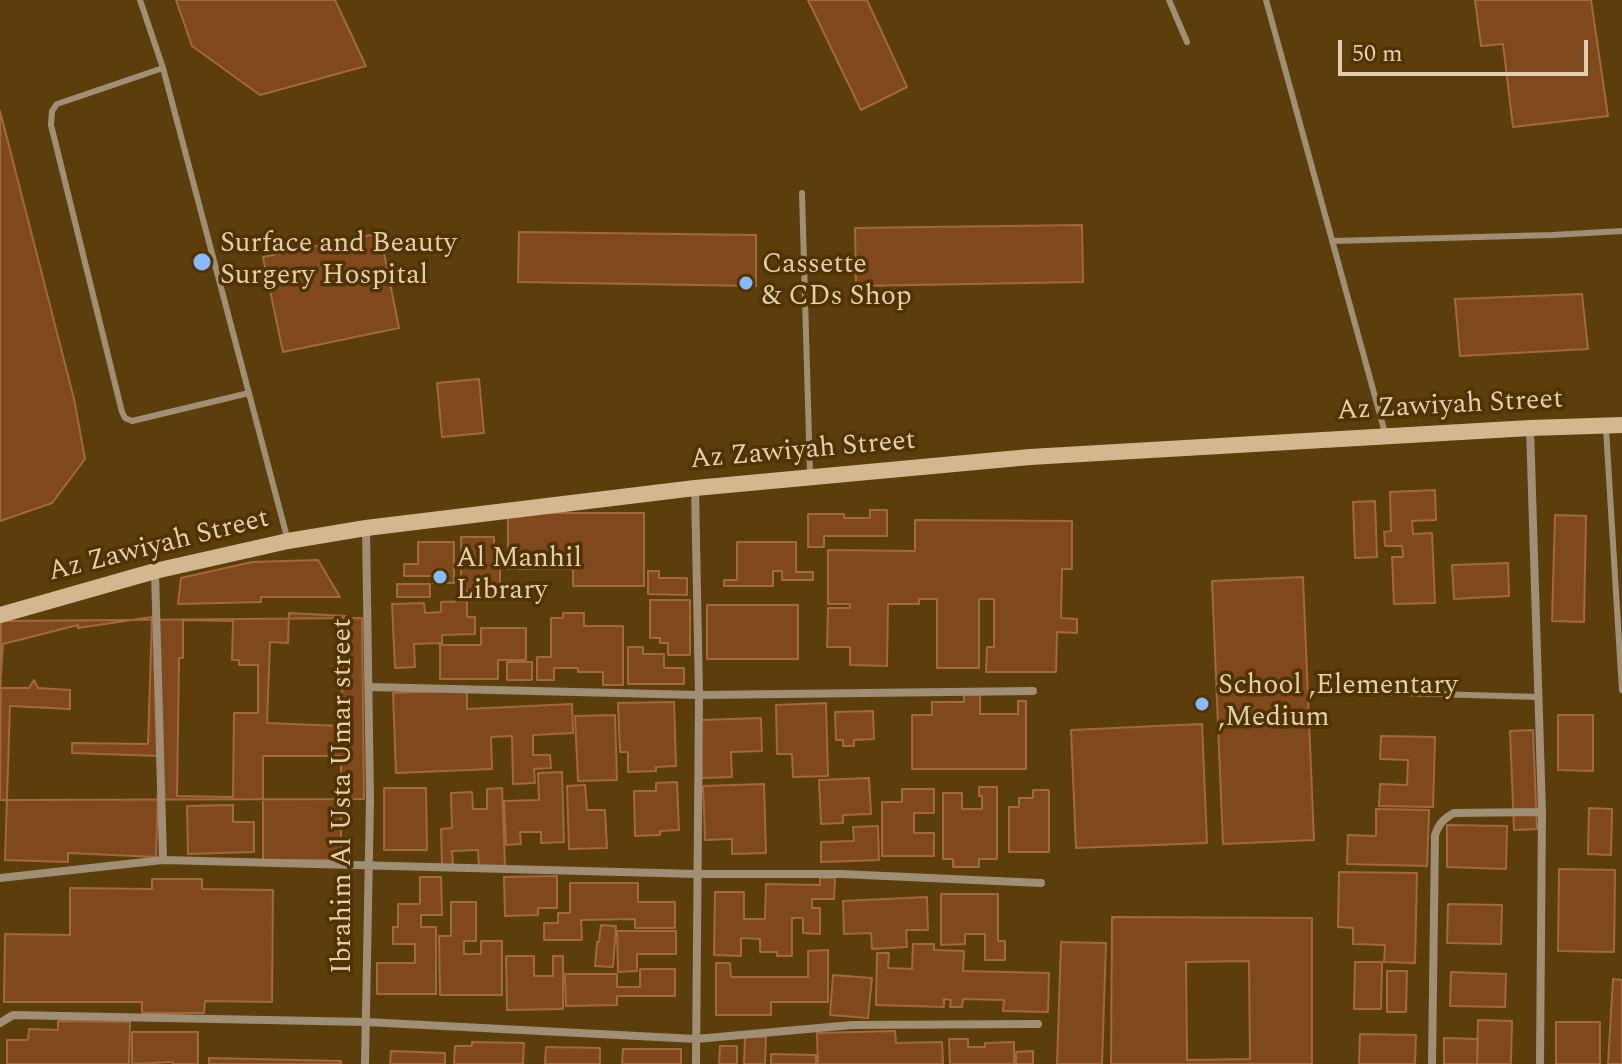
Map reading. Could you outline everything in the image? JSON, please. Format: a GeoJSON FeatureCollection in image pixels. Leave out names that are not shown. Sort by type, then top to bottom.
{"type":"FeatureCollection","features":[{"type":"Feature","properties":{"kind":"main road","name":"Az Zawiyah Street"},"geometry":{"type":"LineString","coordinates":[[0,615],[155,571],[288,541],[366,528],[695,488],[1030,457],[1614,425]]}},
{"type":"Feature","properties":{"kind":"street"},"geometry":{"type":"LineString","coordinates":[[1530,428],[1542,812],[1540,1064]]}},
{"type":"Feature","properties":{"kind":"street"},"geometry":{"type":"LineString","coordinates":[[695,488],[699,695],[696,1064]]}},
{"type":"Feature","properties":{"kind":"street","name":"Ibrahim Al Usta Umar street"},"geometry":{"type":"LineString","coordinates":[[365,1064],[369,866],[366,528]]}},
{"type":"Feature","properties":{"kind":"street"},"geometry":{"type":"LineString","coordinates":[[155,571],[163,860]]}},
{"type":"Feature","properties":{"kind":"street"},"geometry":{"type":"LineString","coordinates":[[369,687],[699,695],[1033,691]]}},
{"type":"Feature","properties":{"kind":"street"},"geometry":{"type":"LineString","coordinates":[[1432,1064],[1435,835],[1439,825],[1454,813],[1542,812]]}},
{"type":"Feature","properties":{"kind":"street"},"geometry":{"type":"LineString","coordinates":[[0,878],[163,860],[697,874],[841,874],[1041,883]]}},
{"type":"Feature","properties":{"kind":"street"},"geometry":{"type":"LineString","coordinates":[[0,1023],[13,1015],[366,1022],[696,1039],[852,1025],[1038,1024]]}},
{"type":"Feature","properties":{"kind":"lane"},"geometry":{"type":"LineString","coordinates":[[140,0],[163,68],[288,541]]}},
{"type":"Feature","properties":{"kind":"lane"},"geometry":{"type":"LineString","coordinates":[[1169,0],[1187,42]]}},
{"type":"Feature","properties":{"kind":"lane"},"geometry":{"type":"LineString","coordinates":[[1266,0],[1386,437]]}},
{"type":"Feature","properties":{"kind":"lane"},"geometry":{"type":"LineString","coordinates":[[163,68],[57,104],[52,111],[51,125],[122,412],[125,418],[132,421],[249,393]]}},
{"type":"Feature","properties":{"kind":"lane"},"geometry":{"type":"LineString","coordinates":[[802,193],[810,477]]}},
{"type":"Feature","properties":{"kind":"lane"},"geometry":{"type":"LineString","coordinates":[[1333,241],[1622,231]]}},
{"type":"Feature","properties":{"kind":"lane"},"geometry":{"type":"LineString","coordinates":[[1614,425],[1622,690]]}},
{"type":"Feature","properties":{"kind":"lane"},"geometry":{"type":"LineString","coordinates":[[1364,692],[1539,697]]}},
{"type":"Feature","properties":{"kind":"building"},"geometry":{"type":"Polygon","coordinates":[[[176,0],[335,0],[366,66],[260,95],[192,46],[176,0]]]}},
{"type":"Feature","properties":{"kind":"building"},"geometry":{"type":"Polygon","coordinates":[[[808,0],[867,0],[907,87],[861,110],[808,0]]]}},
{"type":"Feature","properties":{"kind":"building"},"geometry":{"type":"Polygon","coordinates":[[[1475,0],[1591,0],[1608,116],[1513,127],[1503,44],[1481,46],[1475,0]]]}},
{"type":"Feature","properties":{"kind":"building"},"geometry":{"type":"Polygon","coordinates":[[[0,111],[74,399],[85,459],[52,503],[0,521],[0,111]]]}},
{"type":"Feature","properties":{"kind":"building"},"geometry":{"type":"Polygon","coordinates":[[[1082,225],[1083,282],[856,286],[855,228],[1082,225]]]}},
{"type":"Feature","properties":{"kind":"building"},"geometry":{"type":"Polygon","coordinates":[[[519,232],[756,235],[756,286],[518,282],[519,232]]]}},
{"type":"Feature","properties":{"kind":"building"},"geometry":{"type":"Polygon","coordinates":[[[380,233],[399,328],[283,352],[263,257],[380,233]]]}},
{"type":"Feature","properties":{"kind":"building"},"geometry":{"type":"Polygon","coordinates":[[[1582,294],[1588,349],[1460,356],[1455,299],[1582,294]]]}},
{"type":"Feature","properties":{"kind":"building"},"geometry":{"type":"Polygon","coordinates":[[[479,379],[484,433],[442,437],[437,383],[479,379]]]}},
{"type":"Feature","properties":{"kind":"building"},"geometry":{"type":"Polygon","coordinates":[[[1435,490],[1436,520],[1412,521],[1413,534],[1432,533],[1435,603],[1394,604],[1392,557],[1403,557],[1402,546],[1385,546],[1384,532],[1391,531],[1390,492],[1435,490]]]}},
{"type":"Feature","properties":{"kind":"building"},"geometry":{"type":"Polygon","coordinates":[[[1375,501],[1377,557],[1355,558],[1353,502],[1375,501]]]}},
{"type":"Feature","properties":{"kind":"building"},"geometry":{"type":"Polygon","coordinates":[[[870,510],[887,510],[887,536],[824,536],[824,547],[808,547],[808,514],[870,518],[870,510]]]}},
{"type":"Feature","properties":{"kind":"building"},"geometry":{"type":"Polygon","coordinates":[[[508,513],[644,513],[644,586],[573,586],[573,569],[508,569],[508,513]]]}},
{"type":"Feature","properties":{"kind":"building"},"geometry":{"type":"Polygon","coordinates":[[[1555,515],[1586,516],[1584,622],[1552,621],[1555,515]]]}},
{"type":"Feature","properties":{"kind":"building"},"geometry":{"type":"Polygon","coordinates":[[[915,520],[1072,521],[1072,569],[1062,569],[1061,618],[1077,619],[1077,633],[1057,632],[1056,672],[986,672],[987,647],[994,647],[994,599],[979,599],[979,668],[937,668],[937,599],[919,599],[919,604],[888,604],[887,666],[850,665],[850,647],[827,647],[828,608],[850,608],[850,604],[828,604],[828,550],[915,551],[915,520]]]}},
{"type":"Feature","properties":{"kind":"building"},"geometry":{"type":"Polygon","coordinates":[[[461,537],[494,537],[494,552],[500,552],[500,591],[461,591],[461,537]]]}},
{"type":"Feature","properties":{"kind":"building"},"geometry":{"type":"Polygon","coordinates":[[[418,542],[454,542],[454,583],[433,583],[433,576],[404,576],[404,564],[418,564],[418,542]]]}},
{"type":"Feature","properties":{"kind":"building"},"geometry":{"type":"Polygon","coordinates":[[[737,542],[796,542],[796,572],[813,572],[813,580],[782,580],[782,571],[773,571],[773,586],[724,586],[724,580],[737,580],[737,542]]]}},
{"type":"Feature","properties":{"kind":"building"},"geometry":{"type":"Polygon","coordinates":[[[318,560],[340,597],[261,597],[261,602],[178,604],[181,578],[252,562],[318,560]]]}},
{"type":"Feature","properties":{"kind":"building"},"geometry":{"type":"Polygon","coordinates":[[[1508,563],[1509,596],[1454,599],[1452,565],[1508,563]]]}},
{"type":"Feature","properties":{"kind":"building"},"geometry":{"type":"Polygon","coordinates":[[[648,571],[659,571],[659,578],[687,578],[687,595],[648,594],[648,571]]]}},
{"type":"Feature","properties":{"kind":"building"},"geometry":{"type":"Polygon","coordinates":[[[1303,577],[1314,840],[1223,844],[1212,581],[1303,577]]]}},
{"type":"Feature","properties":{"kind":"building"},"geometry":{"type":"Polygon","coordinates":[[[397,584],[430,584],[430,597],[397,597],[397,584]]]}},
{"type":"Feature","properties":{"kind":"building"},"geometry":{"type":"Polygon","coordinates":[[[650,600],[690,600],[690,655],[668,655],[668,643],[660,643],[660,638],[650,638],[650,600]]]}},
{"type":"Feature","properties":{"kind":"building"},"geometry":{"type":"Polygon","coordinates":[[[467,601],[467,617],[475,617],[475,634],[442,635],[442,643],[414,644],[415,667],[395,668],[392,604],[424,603],[425,613],[441,612],[441,602],[467,601]]]}},
{"type":"Feature","properties":{"kind":"building"},"geometry":{"type":"Polygon","coordinates":[[[707,605],[798,605],[798,659],[707,659],[707,605]]]}},
{"type":"Feature","properties":{"kind":"building"},"geometry":{"type":"Polygon","coordinates":[[[289,613],[346,616],[340,726],[267,723],[270,642],[288,643],[289,613]]]}},
{"type":"Feature","properties":{"kind":"building"},"geometry":{"type":"Polygon","coordinates":[[[563,613],[584,613],[584,626],[623,626],[623,685],[603,685],[603,672],[578,672],[578,668],[554,668],[554,680],[537,680],[537,657],[551,657],[551,618],[563,618],[563,613]]]}},
{"type":"Feature","properties":{"kind":"building"},"geometry":{"type":"Polygon","coordinates":[[[152,617],[148,744],[72,743],[72,753],[159,756],[156,857],[68,853],[68,862],[5,860],[10,706],[70,709],[70,690],[38,688],[34,680],[29,688],[0,688],[3,644],[78,625],[78,628],[152,617]]]}},
{"type":"Feature","properties":{"kind":"building"},"geometry":{"type":"Polygon","coordinates":[[[362,618],[364,799],[0,800],[1,621],[362,618]]]}},
{"type":"Feature","properties":{"kind":"building"},"geometry":{"type":"Polygon","coordinates":[[[183,620],[233,621],[232,660],[239,660],[239,665],[258,665],[258,713],[234,713],[233,797],[177,796],[179,658],[183,658],[183,620]]]}},
{"type":"Feature","properties":{"kind":"building"},"geometry":{"type":"Polygon","coordinates":[[[481,628],[526,628],[526,660],[498,660],[498,679],[440,679],[440,645],[481,645],[481,628]]]}},
{"type":"Feature","properties":{"kind":"building"},"geometry":{"type":"Polygon","coordinates":[[[628,647],[643,647],[643,654],[664,654],[664,668],[684,668],[684,684],[628,684],[628,647]]]}},
{"type":"Feature","properties":{"kind":"building"},"geometry":{"type":"Polygon","coordinates":[[[507,662],[532,662],[532,680],[507,680],[507,662]]]}},
{"type":"Feature","properties":{"kind":"building"},"geometry":{"type":"Polygon","coordinates":[[[467,690],[467,709],[572,704],[573,733],[533,735],[533,755],[550,755],[551,768],[534,769],[535,783],[513,784],[512,736],[491,737],[492,769],[396,773],[393,693],[467,690]]]}},
{"type":"Feature","properties":{"kind":"building"},"geometry":{"type":"Polygon","coordinates":[[[964,694],[980,694],[980,714],[1018,714],[1018,701],[1026,701],[1026,769],[912,769],[912,715],[932,715],[932,702],[964,702],[964,694]]]}},
{"type":"Feature","properties":{"kind":"building"},"geometry":{"type":"Polygon","coordinates":[[[674,702],[676,766],[656,767],[656,771],[628,772],[628,752],[620,752],[618,703],[674,702]]]}},
{"type":"Feature","properties":{"kind":"building"},"geometry":{"type":"Polygon","coordinates":[[[826,703],[828,776],[793,777],[792,754],[777,754],[776,705],[826,703]]]}},
{"type":"Feature","properties":{"kind":"building"},"geometry":{"type":"Polygon","coordinates":[[[873,711],[874,739],[854,740],[854,746],[843,746],[843,740],[836,740],[835,712],[873,711]]]}},
{"type":"Feature","properties":{"kind":"building"},"geometry":{"type":"Polygon","coordinates":[[[615,715],[617,780],[578,781],[575,716],[615,715]]]}},
{"type":"Feature","properties":{"kind":"building"},"geometry":{"type":"Polygon","coordinates":[[[1558,715],[1593,715],[1593,771],[1558,770],[1558,715]]]}},
{"type":"Feature","properties":{"kind":"building"},"geometry":{"type":"Polygon","coordinates":[[[761,718],[762,751],[731,752],[732,777],[702,778],[700,720],[761,718]]]}},
{"type":"Feature","properties":{"kind":"building"},"geometry":{"type":"Polygon","coordinates":[[[1202,724],[1207,843],[1076,848],[1071,730],[1202,724]]]}},
{"type":"Feature","properties":{"kind":"building"},"geometry":{"type":"Polygon","coordinates":[[[1533,730],[1537,829],[1514,830],[1510,731],[1533,730]]]}},
{"type":"Feature","properties":{"kind":"building"},"geometry":{"type":"Polygon","coordinates":[[[1381,736],[1435,737],[1433,807],[1379,806],[1380,784],[1407,785],[1408,760],[1380,759],[1381,736]]]}},
{"type":"Feature","properties":{"kind":"building"},"geometry":{"type":"Polygon","coordinates":[[[263,756],[341,756],[341,860],[263,860],[263,756]]]}},
{"type":"Feature","properties":{"kind":"building"},"geometry":{"type":"Polygon","coordinates":[[[562,772],[564,842],[541,843],[541,832],[520,832],[521,844],[506,845],[504,801],[539,800],[538,773],[562,772]]]}},
{"type":"Feature","properties":{"kind":"building"},"geometry":{"type":"Polygon","coordinates":[[[869,778],[871,814],[843,815],[843,823],[821,824],[819,780],[869,778]]]}},
{"type":"Feature","properties":{"kind":"building"},"geometry":{"type":"Polygon","coordinates":[[[677,782],[679,830],[635,836],[634,791],[656,791],[656,783],[677,782]]]}},
{"type":"Feature","properties":{"kind":"building"},"geometry":{"type":"Polygon","coordinates":[[[764,784],[766,853],[732,854],[732,839],[705,840],[703,786],[764,784]]]}},
{"type":"Feature","properties":{"kind":"building"},"geometry":{"type":"Polygon","coordinates":[[[585,785],[587,810],[605,810],[607,848],[569,849],[567,786],[585,785]]]}},
{"type":"Feature","properties":{"kind":"building"},"geometry":{"type":"Polygon","coordinates":[[[979,787],[997,787],[997,859],[979,859],[979,867],[953,867],[953,859],[943,859],[943,793],[962,793],[962,809],[982,809],[979,787]]]}},
{"type":"Feature","properties":{"kind":"building"},"geometry":{"type":"Polygon","coordinates":[[[384,788],[426,788],[427,850],[384,850],[384,788]]]}},
{"type":"Feature","properties":{"kind":"building"},"geometry":{"type":"Polygon","coordinates":[[[502,788],[505,866],[479,867],[478,850],[452,851],[453,866],[442,867],[441,829],[452,828],[451,793],[472,792],[473,809],[487,809],[487,789],[502,788]]]}},
{"type":"Feature","properties":{"kind":"building"},"geometry":{"type":"Polygon","coordinates":[[[902,789],[934,789],[934,813],[914,813],[914,833],[934,833],[934,856],[882,856],[882,802],[902,802],[902,789]]]}},
{"type":"Feature","properties":{"kind":"building"},"geometry":{"type":"Polygon","coordinates":[[[1033,790],[1049,790],[1049,852],[1009,852],[1009,807],[1019,807],[1019,798],[1033,798],[1033,790]]]}},
{"type":"Feature","properties":{"kind":"building"},"geometry":{"type":"Polygon","coordinates":[[[233,805],[233,822],[254,822],[254,852],[188,854],[187,806],[233,805]]]}},
{"type":"Feature","properties":{"kind":"building"},"geometry":{"type":"Polygon","coordinates":[[[1589,808],[1612,809],[1611,855],[1588,854],[1589,808]]]}},
{"type":"Feature","properties":{"kind":"building"},"geometry":{"type":"Polygon","coordinates":[[[1376,809],[1429,810],[1427,866],[1347,864],[1348,835],[1376,836],[1376,809]]]}},
{"type":"Feature","properties":{"kind":"building"},"geometry":{"type":"Polygon","coordinates":[[[1447,825],[1507,826],[1506,869],[1447,867],[1447,825]]]}},
{"type":"Feature","properties":{"kind":"building"},"geometry":{"type":"Polygon","coordinates":[[[878,826],[879,860],[821,862],[821,842],[854,841],[853,827],[878,826]]]}},
{"type":"Feature","properties":{"kind":"building"},"geometry":{"type":"Polygon","coordinates":[[[1559,869],[1615,870],[1614,952],[1558,951],[1559,869]]]}},
{"type":"Feature","properties":{"kind":"building"},"geometry":{"type":"Polygon","coordinates":[[[1339,872],[1417,873],[1415,963],[1384,962],[1385,945],[1353,944],[1353,928],[1338,927],[1339,872]]]}},
{"type":"Feature","properties":{"kind":"building"},"geometry":{"type":"Polygon","coordinates":[[[557,876],[557,908],[538,908],[538,915],[505,916],[504,877],[557,876]]]}},
{"type":"Feature","properties":{"kind":"building"},"geometry":{"type":"Polygon","coordinates":[[[420,877],[441,877],[442,915],[421,915],[421,927],[436,927],[436,994],[377,994],[377,963],[415,963],[415,944],[393,944],[393,927],[398,927],[398,904],[420,904],[420,877]]]}},
{"type":"Feature","properties":{"kind":"building"},"geometry":{"type":"Polygon","coordinates":[[[820,878],[835,878],[834,899],[812,899],[812,908],[820,908],[820,934],[803,933],[803,918],[792,918],[792,956],[760,952],[760,939],[741,938],[741,956],[714,955],[715,892],[744,892],[744,919],[765,919],[766,884],[820,885],[820,878]]]}},
{"type":"Feature","properties":{"kind":"building"},"geometry":{"type":"Polygon","coordinates":[[[152,879],[202,879],[202,889],[273,890],[272,1002],[205,1001],[204,1013],[142,1013],[142,1002],[4,1002],[5,934],[70,935],[70,888],[152,889],[152,879]]]}},
{"type":"Feature","properties":{"kind":"building"},"geometry":{"type":"Polygon","coordinates":[[[570,883],[638,883],[638,902],[675,902],[675,928],[635,928],[635,919],[581,920],[582,940],[544,940],[544,923],[558,923],[558,913],[570,913],[570,883]]]}},
{"type":"Feature","properties":{"kind":"building"},"geometry":{"type":"Polygon","coordinates":[[[941,894],[998,894],[998,941],[1005,941],[1005,960],[985,960],[985,934],[965,934],[965,944],[941,945],[941,894]]]}},
{"type":"Feature","properties":{"kind":"building"},"geometry":{"type":"Polygon","coordinates":[[[927,897],[928,930],[906,930],[907,947],[872,949],[871,933],[844,934],[843,901],[927,897]]]}},
{"type":"Feature","properties":{"kind":"building"},"geometry":{"type":"Polygon","coordinates":[[[451,902],[476,902],[476,941],[464,941],[464,954],[481,954],[481,941],[502,941],[502,995],[440,995],[439,936],[451,936],[451,902]]]}},
{"type":"Feature","properties":{"kind":"building"},"geometry":{"type":"Polygon","coordinates":[[[1448,904],[1502,905],[1501,944],[1447,943],[1448,904]]]}},
{"type":"Feature","properties":{"kind":"building"},"geometry":{"type":"Polygon","coordinates":[[[1112,917],[1312,918],[1312,1064],[1111,1064],[1112,917]],[[1249,961],[1186,962],[1187,1060],[1250,1059],[1249,961]]]}},
{"type":"Feature","properties":{"kind":"building"},"geometry":{"type":"Polygon","coordinates":[[[601,925],[616,926],[613,967],[595,966],[601,925]]]}},
{"type":"Feature","properties":{"kind":"building"},"geometry":{"type":"Polygon","coordinates":[[[617,931],[676,931],[676,954],[637,954],[637,971],[618,972],[617,931]]]}},
{"type":"Feature","properties":{"kind":"building"},"geometry":{"type":"Polygon","coordinates":[[[1061,942],[1106,943],[1102,1064],[1057,1064],[1061,942]]]}},
{"type":"Feature","properties":{"kind":"building"},"geometry":{"type":"Polygon","coordinates":[[[913,944],[934,944],[934,950],[964,951],[963,971],[1049,973],[1048,1012],[1003,1011],[1004,1000],[963,999],[962,1007],[950,1007],[951,1000],[944,999],[944,1007],[876,1005],[877,953],[889,953],[888,968],[912,969],[913,944]]]}},
{"type":"Feature","properties":{"kind":"building"},"geometry":{"type":"Polygon","coordinates":[[[828,950],[828,1002],[771,1002],[771,1015],[716,1015],[716,963],[730,963],[731,977],[808,977],[808,951],[828,950]]]}},
{"type":"Feature","properties":{"kind":"building"},"geometry":{"type":"Polygon","coordinates":[[[506,956],[534,956],[534,976],[553,976],[553,956],[563,956],[563,1009],[507,1010],[506,956]]]}},
{"type":"Feature","properties":{"kind":"building"},"geometry":{"type":"Polygon","coordinates":[[[1355,962],[1382,962],[1381,1009],[1354,1009],[1355,962]]]}},
{"type":"Feature","properties":{"kind":"building"},"geometry":{"type":"Polygon","coordinates":[[[640,969],[675,969],[675,996],[617,996],[617,1005],[566,1006],[565,974],[617,974],[617,987],[640,987],[640,969]]]}},
{"type":"Feature","properties":{"kind":"building"},"geometry":{"type":"Polygon","coordinates":[[[1387,971],[1407,971],[1406,1012],[1387,1012],[1387,971]]]}},
{"type":"Feature","properties":{"kind":"building"},"geometry":{"type":"Polygon","coordinates":[[[1451,972],[1506,974],[1505,1007],[1450,1006],[1451,972]]]}},
{"type":"Feature","properties":{"kind":"building"},"geometry":{"type":"Polygon","coordinates":[[[833,975],[872,978],[868,1018],[830,1015],[833,975]]]}},
{"type":"Feature","properties":{"kind":"building"},"geometry":{"type":"Polygon","coordinates":[[[1613,979],[1622,980],[1622,1064],[1608,1064],[1613,979]]]}},
{"type":"Feature","properties":{"kind":"building"},"geometry":{"type":"Polygon","coordinates":[[[1478,1020],[1512,1021],[1511,1064],[1477,1064],[1478,1020]]]}},
{"type":"Feature","properties":{"kind":"building"},"geometry":{"type":"Polygon","coordinates":[[[58,1021],[130,1022],[129,1064],[7,1064],[7,1040],[28,1040],[29,1029],[58,1030],[58,1021]]]}},
{"type":"Feature","properties":{"kind":"building"},"geometry":{"type":"Polygon","coordinates":[[[1556,1022],[1600,1022],[1600,1064],[1556,1064],[1556,1022]]]}},
{"type":"Feature","properties":{"kind":"building"},"geometry":{"type":"Polygon","coordinates":[[[895,1031],[896,1043],[942,1042],[943,1064],[818,1064],[817,1033],[895,1031]]]}},
{"type":"Feature","properties":{"kind":"building"},"geometry":{"type":"Polygon","coordinates":[[[132,1032],[198,1032],[198,1064],[132,1064],[132,1032]]]}},
{"type":"Feature","properties":{"kind":"building"},"geometry":{"type":"Polygon","coordinates":[[[1360,1034],[1416,1035],[1415,1064],[1359,1064],[1360,1034]]]}},
{"type":"Feature","properties":{"kind":"building"},"geometry":{"type":"Polygon","coordinates":[[[745,1036],[766,1037],[765,1064],[744,1064],[745,1036]]]}},
{"type":"Feature","properties":{"kind":"building"},"geometry":{"type":"Polygon","coordinates":[[[1444,1038],[1478,1039],[1477,1064],[1444,1064],[1444,1038]]]}},
{"type":"Feature","properties":{"kind":"building"},"geometry":{"type":"Polygon","coordinates":[[[949,1039],[968,1039],[968,1047],[1014,1042],[1014,1064],[950,1064],[949,1039]]]}},
{"type":"Feature","properties":{"kind":"building"},"geometry":{"type":"Polygon","coordinates":[[[472,1042],[524,1043],[523,1064],[454,1064],[455,1046],[472,1046],[472,1042]]]}},
{"type":"Feature","properties":{"kind":"building"},"geometry":{"type":"Polygon","coordinates":[[[720,1046],[737,1046],[737,1064],[719,1064],[720,1046]]]}},
{"type":"Feature","properties":{"kind":"building"},"geometry":{"type":"Polygon","coordinates":[[[546,1047],[600,1048],[600,1064],[545,1064],[546,1047]]]}},
{"type":"Feature","properties":{"kind":"building"},"geometry":{"type":"Polygon","coordinates":[[[623,1049],[681,1049],[681,1064],[622,1064],[623,1049]]]}},
{"type":"Feature","properties":{"kind":"building"},"geometry":{"type":"Polygon","coordinates":[[[391,1051],[445,1053],[445,1064],[390,1064],[391,1051]]]}},
{"type":"Feature","properties":{"kind":"building"},"geometry":{"type":"Polygon","coordinates":[[[1033,1051],[1033,1064],[1016,1064],[1016,1052],[1033,1051]]]}},
{"type":"Feature","properties":{"kind":"building"},"geometry":{"type":"Polygon","coordinates":[[[771,1054],[816,1055],[816,1064],[771,1064],[771,1054]]]}},
{"type":"Feature","properties":{"kind":"building"},"geometry":{"type":"Polygon","coordinates":[[[209,1058],[341,1061],[341,1064],[209,1064],[209,1058]]]}},
{"type":"Feature","properties":{"kind":"place","name":"Surface and Beauty Surgery Hospital"},"geometry":{"type":"Point","coordinates":[202,262]}},
{"type":"Feature","properties":{"kind":"place","name":"Cassette & CDs Shop"},"geometry":{"type":"Point","coordinates":[746,283]}},
{"type":"Feature","properties":{"kind":"place","name":"Al Manhil Library"},"geometry":{"type":"Point","coordinates":[440,577]}},
{"type":"Feature","properties":{"kind":"place","name":"School ,Elementary ,Medium"},"geometry":{"type":"Point","coordinates":[1202,704]}}]}
